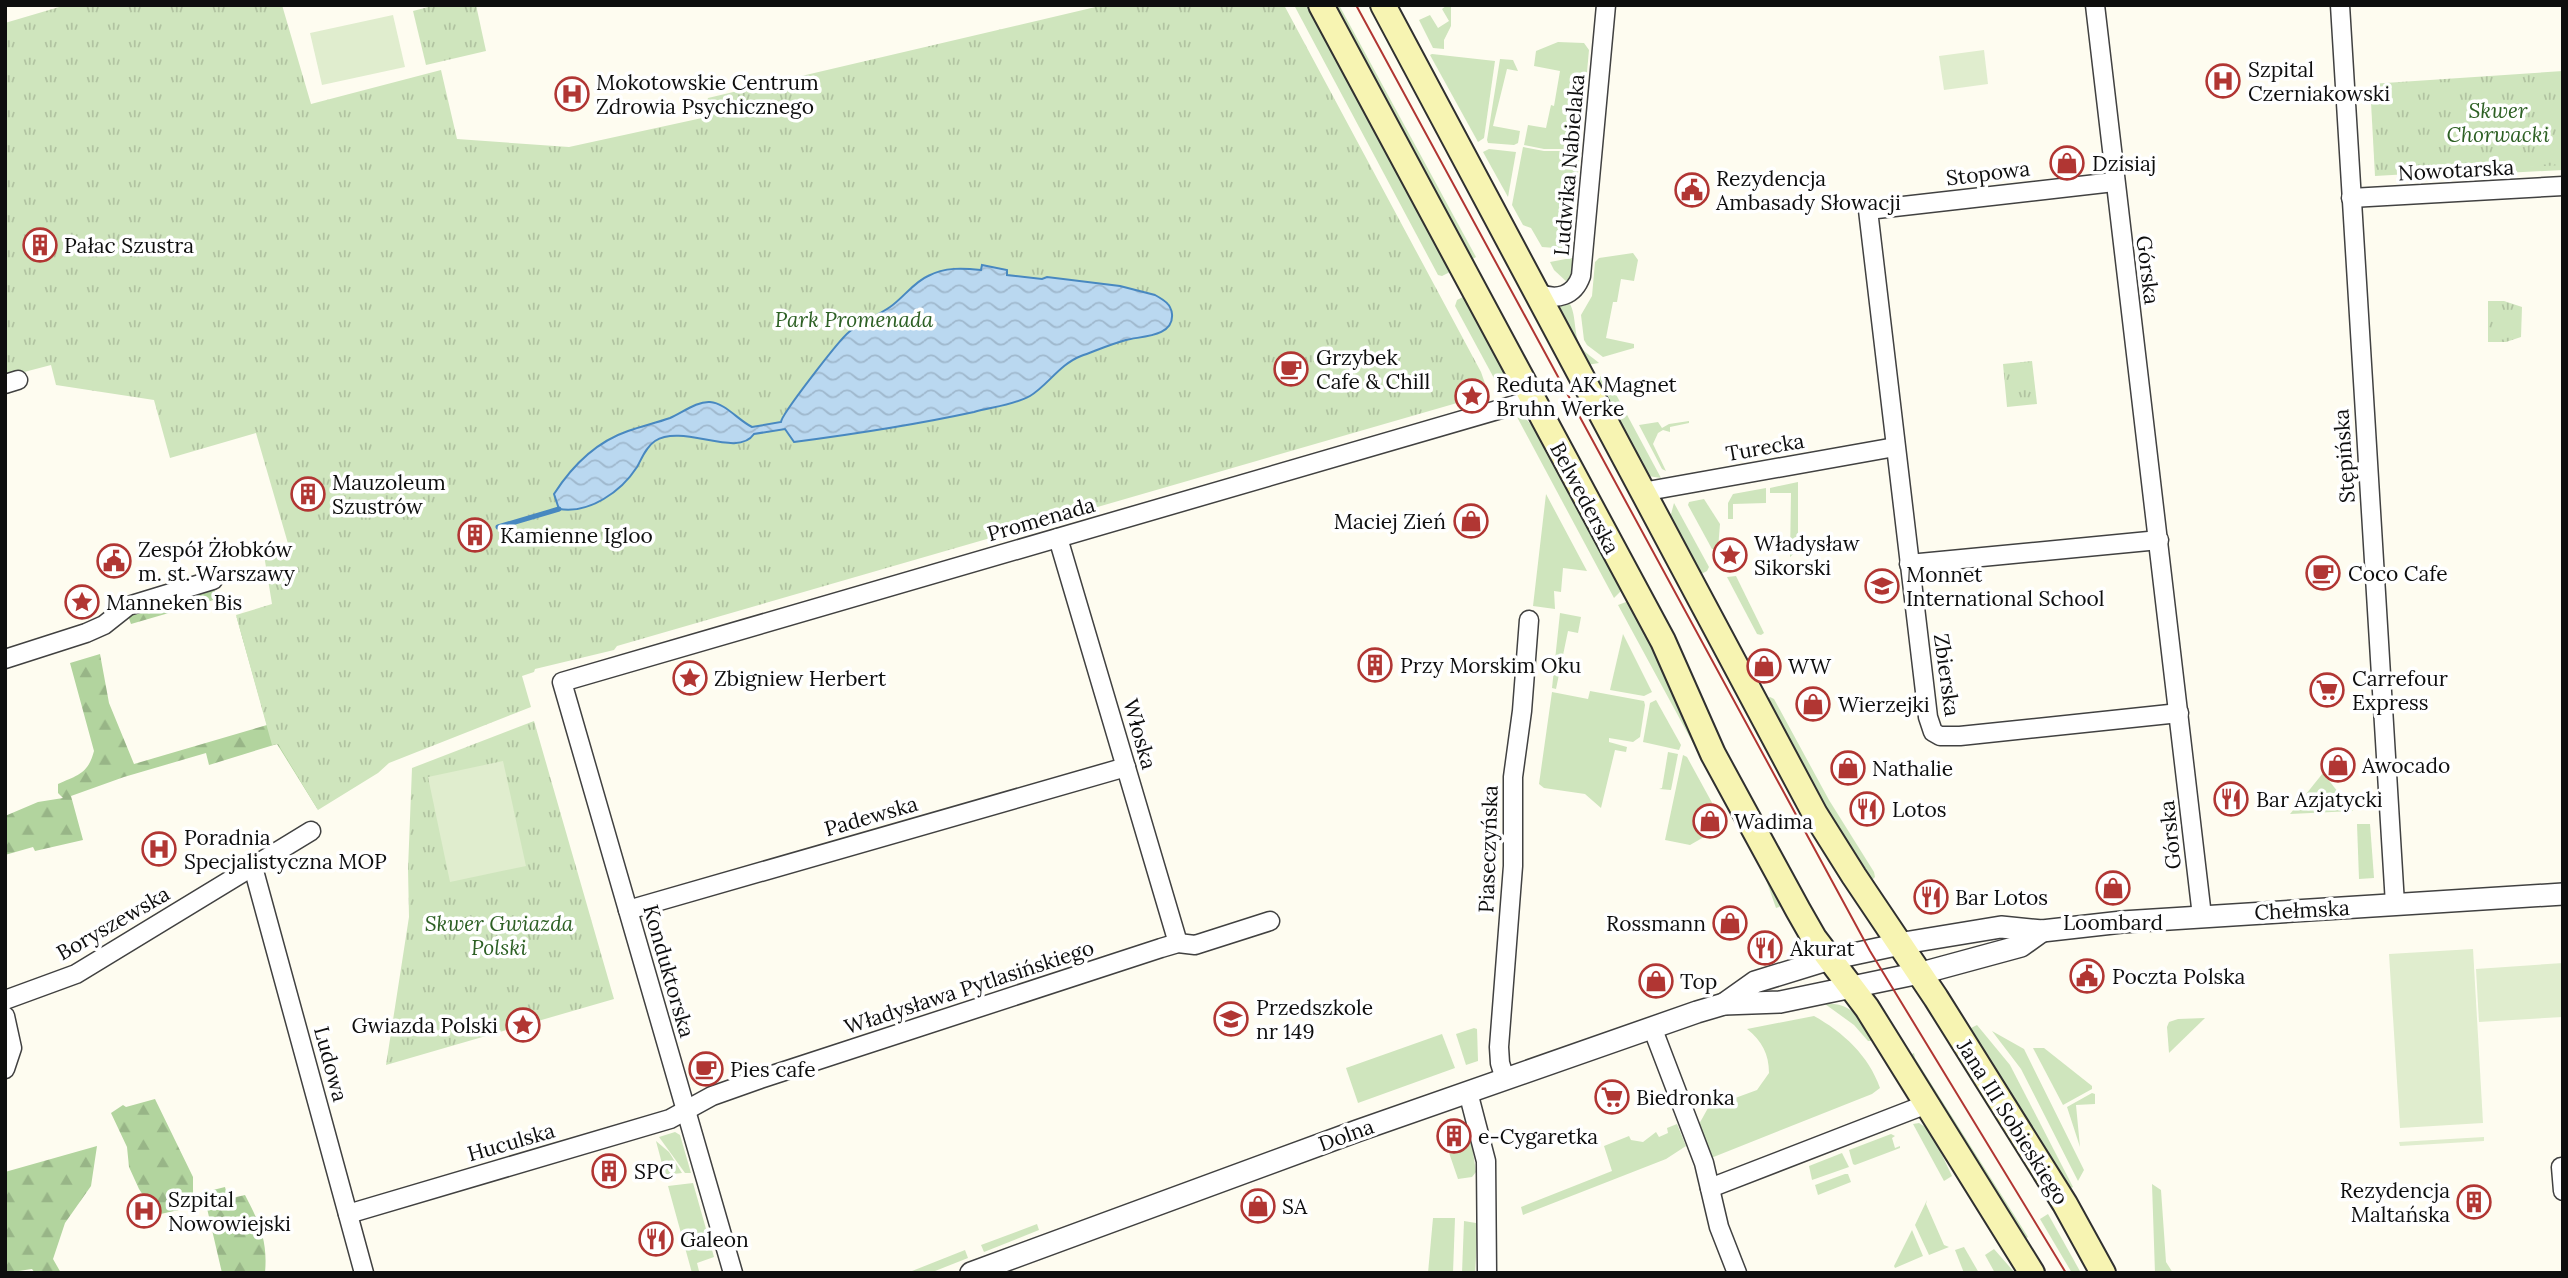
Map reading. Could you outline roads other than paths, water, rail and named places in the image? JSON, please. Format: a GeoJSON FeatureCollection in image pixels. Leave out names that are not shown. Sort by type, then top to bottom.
{"type":"FeatureCollection","features":[{"type":"Feature","properties":{"kind":"main road","name":"Belwederska"},"geometry":{"type":"LineString","coordinates":[[1321,5],[1663,641],[1713,754],[1802,917],[1853,988]]}},
{"type":"Feature","properties":{"kind":"main road"},"geometry":{"type":"LineString","coordinates":[[1383,5],[1807,799],[1842,858],[1920,973]]}},
{"type":"Feature","properties":{"kind":"main road","name":"Jana III Sobieskiego"},"geometry":{"type":"LineString","coordinates":[[1920,973],[2065,1204],[2103,1273]]}},
{"type":"Feature","properties":{"kind":"main road"},"geometry":{"type":"LineString","coordinates":[[1853,988],[2032,1273]]}},
{"type":"Feature","properties":{"kind":"street","name":"Ludwika Nabielaka"},"geometry":{"type":"LineString","coordinates":[[1538,293],[1550,297],[1569,294],[1579,281],[1606,5]]}},
{"type":"Feature","properties":{"kind":"street","name":"Górska"},"geometry":{"type":"LineString","coordinates":[[2095,5],[2202,916]]}},
{"type":"Feature","properties":{"kind":"street","name":"Stępińska"},"geometry":{"type":"LineString","coordinates":[[2340,5],[2395,904]]}},
{"type":"Feature","properties":{"kind":"street","name":"Stopowa"},"geometry":{"type":"LineString","coordinates":[[1868,210],[2114,181]]}},
{"type":"Feature","properties":{"kind":"street","name":"Nowotarska"},"geometry":{"type":"LineString","coordinates":[[2351,198],[2563,186]]}},
{"type":"Feature","properties":{"kind":"street","name":"Zbierska"},"geometry":{"type":"LineString","coordinates":[[1868,210],[1928,717],[1933,732],[1940,736],[1960,736],[2179,713]]}},
{"type":"Feature","properties":{"kind":"street","name":"Promenada"},"geometry":{"type":"LineString","coordinates":[[562,682],[1532,400]]}},
{"type":"Feature","properties":{"kind":"street","name":"Turecka"},"geometry":{"type":"LineString","coordinates":[[1642,492],[1895,447]]}},
{"type":"Feature","properties":{"kind":"street","name":"Włoska"},"geometry":{"type":"LineString","coordinates":[[1058,538],[1178,943]]}},
{"type":"Feature","properties":{"kind":"street"},"geometry":{"type":"LineString","coordinates":[[1909,564],[2159,540]]}},
{"type":"Feature","properties":{"kind":"street"},"geometry":{"type":"LineString","coordinates":[[5,659],[86,634],[104,625],[128,606],[213,580]]}},
{"type":"Feature","properties":{"kind":"street","name":"Piaseczyńska"},"geometry":{"type":"LineString","coordinates":[[1505,1079],[1499,1046],[1513,866],[1513,777],[1522,711],[1529,620]]}},
{"type":"Feature","properties":{"kind":"street","name":"Konduktorska"},"geometry":{"type":"LineString","coordinates":[[562,682],[733,1273]]}},
{"type":"Feature","properties":{"kind":"street","name":"Padewska"},"geometry":{"type":"LineString","coordinates":[[628,910],[1126,767]]}},
{"type":"Feature","properties":{"kind":"street","name":"Boryszewska"},"geometry":{"type":"LineString","coordinates":[[5,1000],[76,974],[311,831]]}},
{"type":"Feature","properties":{"kind":"street","name":"Ludowa"},"geometry":{"type":"LineString","coordinates":[[253,867],[364,1273]]}},
{"type":"Feature","properties":{"kind":"street","name":"Chełmska"},"geometry":{"type":"LineString","coordinates":[[1900,944],[2001,927],[2042,931],[2202,916],[2563,894]]}},
{"type":"Feature","properties":{"kind":"street","name":"Władysława Pytlasińskiego"},"geometry":{"type":"LineString","coordinates":[[686,1110],[712,1096],[760,1079],[1178,943],[1195,945],[1270,921]]}},
{"type":"Feature","properties":{"kind":"street","name":"Chełmska"},"geometry":{"type":"LineString","coordinates":[[1853,988],[2021,946],[2042,931]]}},
{"type":"Feature","properties":{"kind":"street","name":"Dolna"},"geometry":{"type":"LineString","coordinates":[[971,1273],[1468,1092],[1724,1004],[1755,982],[1830,959],[1900,944]]}},
{"type":"Feature","properties":{"kind":"street","name":"Dolna"},"geometry":{"type":"LineString","coordinates":[[1724,1004],[1767,1004],[1853,988]]}},
{"type":"Feature","properties":{"kind":"street"},"geometry":{"type":"LineString","coordinates":[[5,1016],[12,1048],[5,1069]]}},
{"type":"Feature","properties":{"kind":"street"},"geometry":{"type":"LineString","coordinates":[[1652,1027],[1704,1163],[1719,1227],[1737,1273]]}},
{"type":"Feature","properties":{"kind":"street"},"geometry":{"type":"LineString","coordinates":[[1468,1092],[1486,1161],[1487,1273]]}},
{"type":"Feature","properties":{"kind":"street"},"geometry":{"type":"LineString","coordinates":[[1710,1188],[1927,1104]]}},
{"type":"Feature","properties":{"kind":"street","name":"Huculska"},"geometry":{"type":"LineString","coordinates":[[348,1214],[670,1119],[686,1110]]}},
{"type":"Feature","properties":{"kind":"street"},"geometry":{"type":"LineString","coordinates":[[2563,1167],[2563,1191]]}},
{"type":"Feature","properties":{"kind":"water"},"geometry":{"type":"Polygon","coordinates":[[[982,265],[1007,270],[1007,275],[1120,286],[1155,295],[1170,308],[1171,322],[1168,327],[1155,334],[1120,342],[1073,360],[1030,396],[1017,402],[952,417],[794,442],[785,429],[754,434],[746,441],[735,443],[694,437],[667,437],[649,446],[637,467],[613,493],[593,505],[570,510],[559,509],[554,494],[569,474],[595,448],[628,431],[670,418],[705,402],[721,405],[752,427],[781,422],[811,377],[849,332],[890,307],[928,276],[947,270],[981,270],[982,265]]]}},
{"type":"Feature","properties":{"kind":"waterway"},"geometry":{"type":"LineString","coordinates":[[498,527],[559,509]]}},
{"type":"Feature","properties":{"kind":"tram line"},"geometry":{"type":"LineString","coordinates":[[1356,5],[1870,951],[2066,1273]]}},
{"type":"Feature","properties":{"kind":"place","name":"Szpital Czerniakowski"},"geometry":{"type":"Point","coordinates":[2223,81]}},
{"type":"Feature","properties":{"kind":"place","name":"Mokotowskie Centrum Zdrowia Psychicznego"},"geometry":{"type":"Point","coordinates":[572,94]}},
{"type":"Feature","properties":{"kind":"place","name":"Dzisiaj"},"geometry":{"type":"Point","coordinates":[2067,163]}},
{"type":"Feature","properties":{"kind":"place","name":"Rezydencja Ambasady Słowacji"},"geometry":{"type":"Point","coordinates":[1692,190]}},
{"type":"Feature","properties":{"kind":"place","name":"Pałac Szustra"},"geometry":{"type":"Point","coordinates":[40,245]}},
{"type":"Feature","properties":{"kind":"place","name":"Grzybek Cafe & Chill"},"geometry":{"type":"Point","coordinates":[1291,369]}},
{"type":"Feature","properties":{"kind":"place","name":"Reduta AK Magnet Bruhn Werke"},"geometry":{"type":"Point","coordinates":[1472,396]}},
{"type":"Feature","properties":{"kind":"place","name":"Mauzoleum Szustrów"},"geometry":{"type":"Point","coordinates":[308,494]}},
{"type":"Feature","properties":{"kind":"place","name":"Maciej Zień"},"geometry":{"type":"Point","coordinates":[1471,521]}},
{"type":"Feature","properties":{"kind":"place","name":"Kamienne Igloo"},"geometry":{"type":"Point","coordinates":[475,535]}},
{"type":"Feature","properties":{"kind":"place","name":"Władysław Sikorski"},"geometry":{"type":"Point","coordinates":[1730,555]}},
{"type":"Feature","properties":{"kind":"place","name":"Zespół Żłobków m. st. Warszawy"},"geometry":{"type":"Point","coordinates":[114,561]}},
{"type":"Feature","properties":{"kind":"place","name":"Coco Cafe"},"geometry":{"type":"Point","coordinates":[2323,573]}},
{"type":"Feature","properties":{"kind":"place","name":"Monnet International School"},"geometry":{"type":"Point","coordinates":[1882,586]}},
{"type":"Feature","properties":{"kind":"place","name":"Manneken Bis"},"geometry":{"type":"Point","coordinates":[82,602]}},
{"type":"Feature","properties":{"kind":"place","name":"Przy Morskim Oku"},"geometry":{"type":"Point","coordinates":[1375,665]}},
{"type":"Feature","properties":{"kind":"place","name":"WW"},"geometry":{"type":"Point","coordinates":[1764,666]}},
{"type":"Feature","properties":{"kind":"place","name":"Zbigniew Herbert"},"geometry":{"type":"Point","coordinates":[690,678]}},
{"type":"Feature","properties":{"kind":"place","name":"Carrefour Express"},"geometry":{"type":"Point","coordinates":[2327,690]}},
{"type":"Feature","properties":{"kind":"place","name":"Wierzejki"},"geometry":{"type":"Point","coordinates":[1813,704]}},
{"type":"Feature","properties":{"kind":"place","name":"Awocado"},"geometry":{"type":"Point","coordinates":[2338,765]}},
{"type":"Feature","properties":{"kind":"place","name":"Nathalie"},"geometry":{"type":"Point","coordinates":[1848,768]}},
{"type":"Feature","properties":{"kind":"place","name":"Bar Azjatycki"},"geometry":{"type":"Point","coordinates":[2231,799]}},
{"type":"Feature","properties":{"kind":"place","name":"Lotos"},"geometry":{"type":"Point","coordinates":[1867,809]}},
{"type":"Feature","properties":{"kind":"place","name":"Wadima"},"geometry":{"type":"Point","coordinates":[1710,821]}},
{"type":"Feature","properties":{"kind":"place","name":"Poradnia Specjalistyczna MOP"},"geometry":{"type":"Point","coordinates":[159,849]}},
{"type":"Feature","properties":{"kind":"place","name":"Loombard"},"geometry":{"type":"Point","coordinates":[2113,888]}},
{"type":"Feature","properties":{"kind":"place","name":"Bar Lotos"},"geometry":{"type":"Point","coordinates":[1931,897]}},
{"type":"Feature","properties":{"kind":"place","name":"Rossmann"},"geometry":{"type":"Point","coordinates":[1730,923]}},
{"type":"Feature","properties":{"kind":"place","name":"Akurat"},"geometry":{"type":"Point","coordinates":[1765,948]}},
{"type":"Feature","properties":{"kind":"place","name":"Poczta Polska"},"geometry":{"type":"Point","coordinates":[2087,976]}},
{"type":"Feature","properties":{"kind":"place","name":"Top"},"geometry":{"type":"Point","coordinates":[1656,981]}},
{"type":"Feature","properties":{"kind":"place","name":"Przedszkole nr 149"},"geometry":{"type":"Point","coordinates":[1231,1019]}},
{"type":"Feature","properties":{"kind":"place","name":"Gwiazda Polski"},"geometry":{"type":"Point","coordinates":[523,1025]}},
{"type":"Feature","properties":{"kind":"place","name":"Pies cafe"},"geometry":{"type":"Point","coordinates":[706,1069]}},
{"type":"Feature","properties":{"kind":"place","name":"Biedronka"},"geometry":{"type":"Point","coordinates":[1612,1097]}},
{"type":"Feature","properties":{"kind":"place","name":"e-Cygaretka"},"geometry":{"type":"Point","coordinates":[1454,1136]}},
{"type":"Feature","properties":{"kind":"place","name":"SPC"},"geometry":{"type":"Point","coordinates":[609,1171]}},
{"type":"Feature","properties":{"kind":"place","name":"Rezydencja Maltańska"},"geometry":{"type":"Point","coordinates":[2474,1202]}},
{"type":"Feature","properties":{"kind":"place","name":"SA"},"geometry":{"type":"Point","coordinates":[1258,1206]}},
{"type":"Feature","properties":{"kind":"place","name":"Szpital Nowowiejski"},"geometry":{"type":"Point","coordinates":[144,1211]}},
{"type":"Feature","properties":{"kind":"place","name":"Galeon"},"geometry":{"type":"Point","coordinates":[656,1239]}},
{"type":"Feature","properties":{"kind":"park label","name":"Skwer Chorwacki"},"geometry":{"type":"Point","coordinates":[2498,122]}},
{"type":"Feature","properties":{"kind":"park label","name":"Park Promenada"},"geometry":{"type":"Point","coordinates":[854,319]}},
{"type":"Feature","properties":{"kind":"park label","name":"Skwer Gwiazda Polski"},"geometry":{"type":"Point","coordinates":[499,935]}}]}
